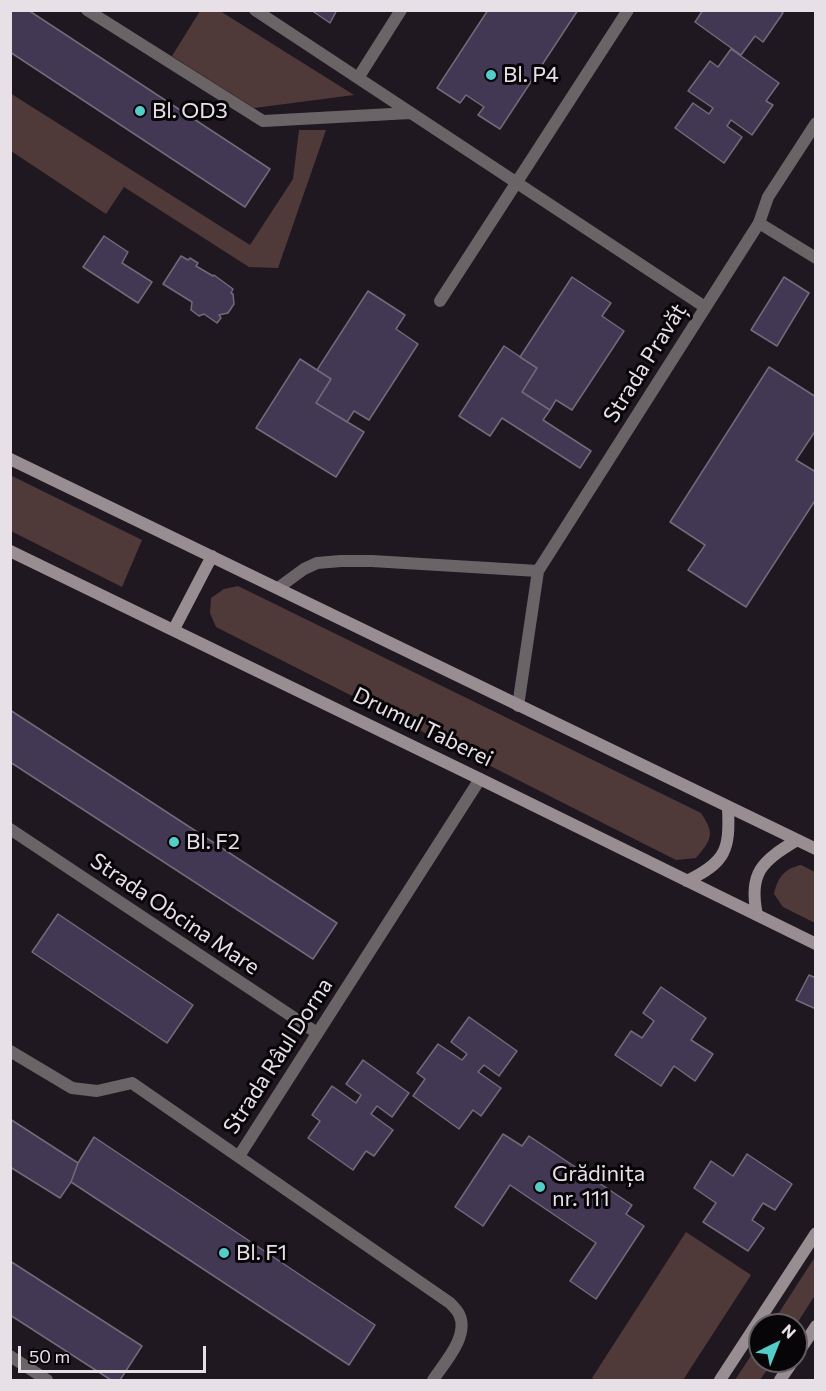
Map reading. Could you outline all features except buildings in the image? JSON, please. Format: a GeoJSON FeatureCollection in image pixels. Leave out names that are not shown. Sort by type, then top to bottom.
{"type":"FeatureCollection","features":[{"type":"Feature","properties":{"kind":"main road"},"geometry":{"type":"LineString","coordinates":[[10,459],[816,849]]}},
{"type":"Feature","properties":{"kind":"main road","name":"Drumul Taberei"},"geometry":{"type":"LineString","coordinates":[[10,551],[816,944]]}},
{"type":"Feature","properties":{"kind":"main road"},"geometry":{"type":"LineString","coordinates":[[174,629],[212,556]]}},
{"type":"Feature","properties":{"kind":"main road"},"geometry":{"type":"LineString","coordinates":[[687,881],[705,872],[719,861],[728,842],[728,808]]}},
{"type":"Feature","properties":{"kind":"main road"},"geometry":{"type":"LineString","coordinates":[[757,915],[753,898],[754,882],[762,867],[773,854],[796,840]]}},
{"type":"Feature","properties":{"kind":"main road"},"geometry":{"type":"LineString","coordinates":[[720,1380],[816,1233]]}},
{"type":"Feature","properties":{"kind":"street"},"geometry":{"type":"LineString","coordinates":[[87,10],[263,121],[410,112]]}},
{"type":"Feature","properties":{"kind":"street","name":"Strada Pravăț"},"geometry":{"type":"LineString","coordinates":[[255,10],[705,307],[538,571]]}},
{"type":"Feature","properties":{"kind":"street"},"geometry":{"type":"LineString","coordinates":[[358,78],[401,10]]}},
{"type":"Feature","properties":{"kind":"street"},"geometry":{"type":"LineString","coordinates":[[440,302],[628,10]]}},
{"type":"Feature","properties":{"kind":"street"},"geometry":{"type":"LineString","coordinates":[[705,307],[759,222],[768,197],[816,123]]}},
{"type":"Feature","properties":{"kind":"street"},"geometry":{"type":"LineString","coordinates":[[759,222],[816,258]]}},
{"type":"Feature","properties":{"kind":"street"},"geometry":{"type":"LineString","coordinates":[[278,588],[304,568],[317,563],[341,561],[538,571],[518,706]]}},
{"type":"Feature","properties":{"kind":"street","name":"Strada Râul Dorna"},"geometry":{"type":"LineString","coordinates":[[434,1380],[458,1342],[462,1326],[459,1315],[450,1303],[239,1156],[480,779]]}},
{"type":"Feature","properties":{"kind":"street","name":"Strada Obcina Mare"},"geometry":{"type":"LineString","coordinates":[[10,829],[317,1033]]}},
{"type":"Feature","properties":{"kind":"street"},"geometry":{"type":"LineString","coordinates":[[10,1051],[72,1088],[97,1091],[132,1083],[239,1156]]}},
{"type":"Feature","properties":{"kind":"street"},"geometry":{"type":"LineString","coordinates":[[10,1356],[47,1380]]}},
{"type":"Feature","properties":{"kind":"shaded area"},"geometry":{"type":"Polygon","coordinates":[[[200,11],[220,11],[354,95],[254,108],[172,56],[200,11]]]}},
{"type":"Feature","properties":{"kind":"shaded area"},"geometry":{"type":"Polygon","coordinates":[[[10,93],[250,245],[293,179],[299,130],[326,130],[278,268],[249,267],[124,187],[106,214],[11,151],[10,93]]]}},
{"type":"Feature","properties":{"kind":"shaded area"},"geometry":{"type":"Polygon","coordinates":[[[10,475],[142,540],[122,587],[11,531],[10,475]]]}},
{"type":"Feature","properties":{"kind":"shaded area"},"geometry":{"type":"Polygon","coordinates":[[[238,586],[701,813],[710,831],[706,846],[696,858],[676,860],[216,627],[210,613],[211,598],[224,589],[238,586]]]}},
{"type":"Feature","properties":{"kind":"shaded area"},"geometry":{"type":"Polygon","coordinates":[[[801,865],[815,872],[815,923],[783,907],[774,894],[783,875],[790,869],[801,865]]]}},
{"type":"Feature","properties":{"kind":"shaded area"},"geometry":{"type":"Polygon","coordinates":[[[686,1232],[751,1275],[683,1380],[596,1380],[592,1378],[686,1232]]]}},
{"type":"Feature","properties":{"kind":"shaded area"},"geometry":{"type":"Polygon","coordinates":[[[815,1257],[815,1295],[804,1313],[779,1313],[815,1257]]]}},
{"type":"Feature","properties":{"kind":"shaded area"},"geometry":{"type":"Polygon","coordinates":[[[748,1360],[748,1373],[765,1373],[760,1380],[735,1380],[748,1360]]]}},
{"type":"Feature","properties":{"kind":"place","name":"Bl. P4"},"geometry":{"type":"Point","coordinates":[491,75]}},
{"type":"Feature","properties":{"kind":"place","name":"Bl. OD3"},"geometry":{"type":"Point","coordinates":[140,111]}},
{"type":"Feature","properties":{"kind":"place","name":"Bl. F2"},"geometry":{"type":"Point","coordinates":[174,842]}},
{"type":"Feature","properties":{"kind":"place","name":"Grădinița nr. 111"},"geometry":{"type":"Point","coordinates":[540,1187]}},
{"type":"Feature","properties":{"kind":"place","name":"Bl. F1"},"geometry":{"type":"Point","coordinates":[224,1253]}}]}
